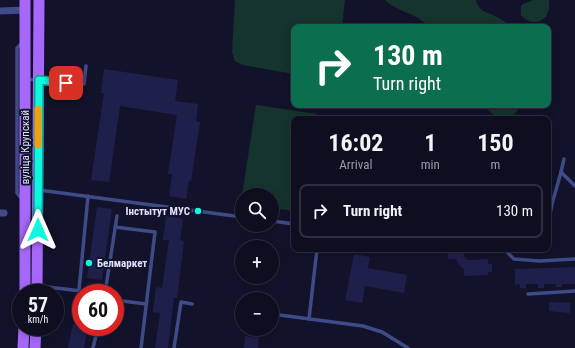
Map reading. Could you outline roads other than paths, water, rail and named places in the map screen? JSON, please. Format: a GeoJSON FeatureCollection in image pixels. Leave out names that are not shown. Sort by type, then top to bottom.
{"type":"FeatureCollection","features":[{"type":"Feature","properties":{"kind":"main road","name":"вуліца Крупскай"},"geometry":{"type":"LineString","coordinates":[[37,284],[39,0]]}},
{"type":"Feature","properties":{"kind":"main road","name":"вуліца Крупскай"},"geometry":{"type":"LineString","coordinates":[[25,5],[25,284]]}},
{"type":"Feature","properties":{"kind":"main road"},"geometry":{"type":"LineString","coordinates":[[23,348],[24,336]]}},
{"type":"Feature","properties":{"kind":"main road"},"geometry":{"type":"LineString","coordinates":[[35,348],[36,336]]}},
{"type":"Feature","properties":{"kind":"street"},"geometry":{"type":"LineString","coordinates":[[0,11],[25,5]]}},
{"type":"Feature","properties":{"kind":"lane"},"geometry":{"type":"LineString","coordinates":[[25,39],[18,48],[17,193],[25,202]]}},
{"type":"Feature","properties":{"kind":"lane"},"geometry":{"type":"LineString","coordinates":[[25,79],[84,84],[86,66]]}},
{"type":"Feature","properties":{"kind":"lane"},"geometry":{"type":"LineString","coordinates":[[551,209],[564,159]]}},
{"type":"Feature","properties":{"kind":"lane"},"geometry":{"type":"LineString","coordinates":[[561,172],[575,186]]}},
{"type":"Feature","properties":{"kind":"lane"},"geometry":{"type":"LineString","coordinates":[[38,190],[235,216]]}},
{"type":"Feature","properties":{"kind":"lane"},"geometry":{"type":"LineString","coordinates":[[79,284],[88,196]]}},
{"type":"Feature","properties":{"kind":"lane"},"geometry":{"type":"LineString","coordinates":[[106,284],[117,216]]}},
{"type":"Feature","properties":{"kind":"lane"},"geometry":{"type":"LineString","coordinates":[[279,222],[291,224]]}},
{"type":"Feature","properties":{"kind":"lane"},"geometry":{"type":"LineString","coordinates":[[115,227],[155,232],[141,348]]}},
{"type":"Feature","properties":{"kind":"lane"},"geometry":{"type":"LineString","coordinates":[[309,319],[317,252]]}},
{"type":"Feature","properties":{"kind":"lane"},"geometry":{"type":"LineString","coordinates":[[507,252],[514,260],[539,261],[575,259]]}},
{"type":"Feature","properties":{"kind":"lane"},"geometry":{"type":"LineString","coordinates":[[528,294],[575,291]]}},
{"type":"Feature","properties":{"kind":"lane"},"geometry":{"type":"LineString","coordinates":[[124,301],[146,304]]}},
{"type":"Feature","properties":{"kind":"lane"},"geometry":{"type":"LineString","coordinates":[[174,348],[181,302],[192,304]]}},
{"type":"Feature","properties":{"kind":"lane"},"geometry":{"type":"LineString","coordinates":[[279,315],[363,326],[382,332],[408,348]]}},
{"type":"Feature","properties":{"kind":"lane"},"geometry":{"type":"LineString","coordinates":[[94,348],[96,336]]}},
{"type":"Feature","properties":{"kind":"place","name":"Інстытут МУС"},"geometry":{"type":"Point","coordinates":[198,211]}},
{"type":"Feature","properties":{"kind":"place","name":"Белмаркет"},"geometry":{"type":"Point","coordinates":[89,263]}}]}
